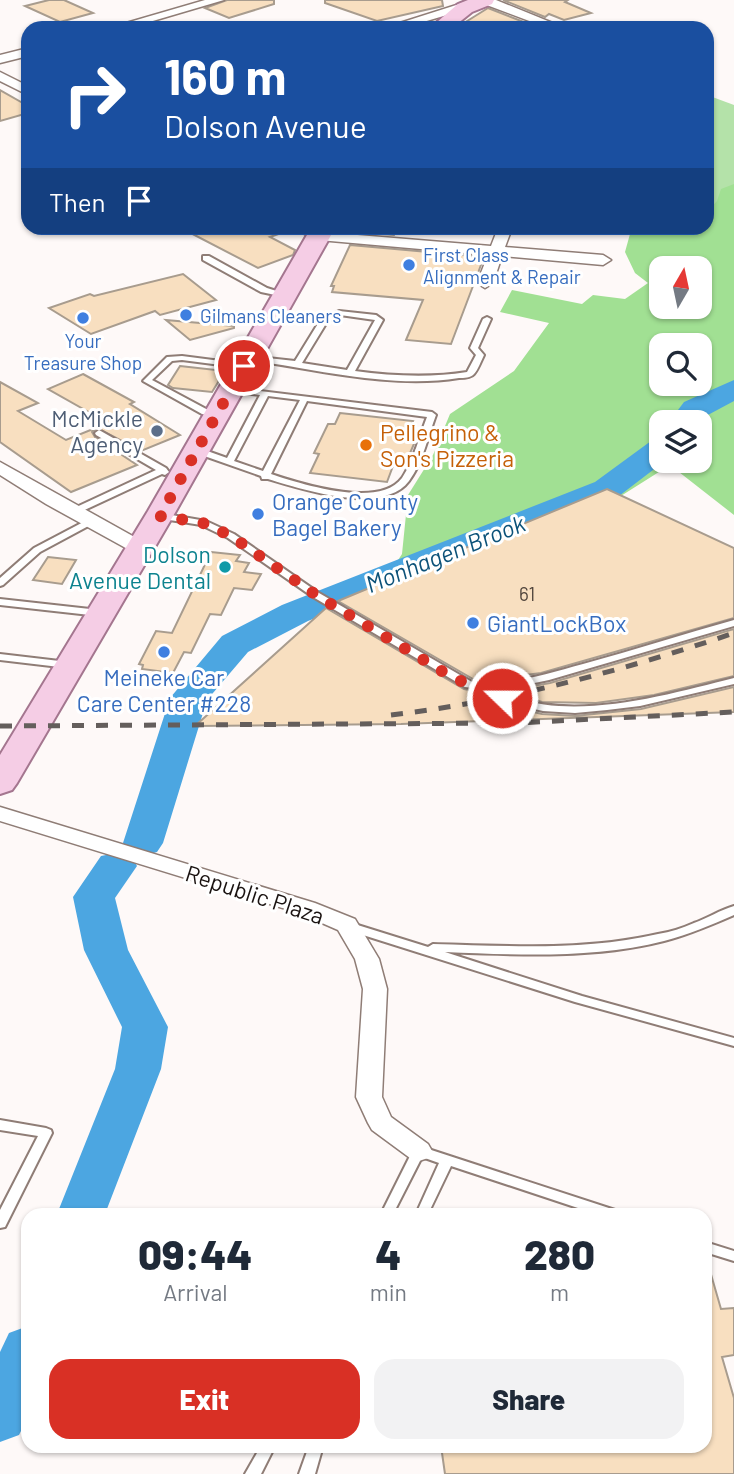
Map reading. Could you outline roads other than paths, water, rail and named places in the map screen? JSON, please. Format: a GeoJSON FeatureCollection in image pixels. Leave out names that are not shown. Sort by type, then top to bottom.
{"type":"FeatureCollection","features":[{"type":"Feature","properties":{"kind":"main road"},"geometry":{"type":"LineString","coordinates":[[446,21],[454,11],[485,0]]}},
{"type":"Feature","properties":{"kind":"main road"},"geometry":{"type":"LineString","coordinates":[[0,783],[160,516],[172,474],[242,371],[279,305],[311,235]]}},
{"type":"Feature","properties":{"kind":"street"},"geometry":{"type":"LineString","coordinates":[[141,21],[218,0]]}},
{"type":"Feature","properties":{"kind":"street"},"geometry":{"type":"LineString","coordinates":[[485,0],[540,21]]}},
{"type":"Feature","properties":{"kind":"street"},"geometry":{"type":"LineString","coordinates":[[433,3],[454,11]]}},
{"type":"Feature","properties":{"kind":"street"},"geometry":{"type":"LineString","coordinates":[[416,21],[454,11]]}},
{"type":"Feature","properties":{"kind":"street"},"geometry":{"type":"LineString","coordinates":[[0,60],[21,54]]}},
{"type":"Feature","properties":{"kind":"street"},"geometry":{"type":"LineString","coordinates":[[0,76],[21,87]]}},
{"type":"Feature","properties":{"kind":"street"},"geometry":{"type":"LineString","coordinates":[[354,235],[495,252],[603,260]]}},
{"type":"Feature","properties":{"kind":"street"},"geometry":{"type":"LineString","coordinates":[[485,283],[502,235]]}},
{"type":"Feature","properties":{"kind":"street"},"geometry":{"type":"LineString","coordinates":[[0,467],[73,512],[140,548]]}},
{"type":"Feature","properties":{"kind":"street","name":"Republic Plaza"},"geometry":{"type":"LineString","coordinates":[[0,814],[307,908],[347,925],[367,959],[375,989],[369,1097],[381,1123],[419,1151]]}},
{"type":"Feature","properties":{"kind":"lane"},"geometry":{"type":"LineString","coordinates":[[206,258],[264,290],[279,305],[324,320]]}},
{"type":"Feature","properties":{"kind":"lane"},"geometry":{"type":"LineString","coordinates":[[297,364],[324,320],[339,313],[376,317],[379,320],[350,372]]}},
{"type":"Feature","properties":{"kind":"lane"},"geometry":{"type":"LineString","coordinates":[[242,371],[265,394],[432,415],[404,482],[390,491],[366,495],[314,490],[265,477],[230,460],[204,430],[205,412],[147,381],[170,359],[182,358],[242,371],[297,364],[350,372],[433,379],[470,374],[480,355],[474,348],[487,319]]}},
{"type":"Feature","properties":{"kind":"lane"},"geometry":{"type":"LineString","coordinates":[[230,460],[265,394]]}},
{"type":"Feature","properties":{"kind":"lane"},"geometry":{"type":"LineString","coordinates":[[265,477],[304,400]]}},
{"type":"Feature","properties":{"kind":"lane"},"geometry":{"type":"LineString","coordinates":[[99,433],[172,474]]}},
{"type":"Feature","properties":{"kind":"lane"},"geometry":{"type":"LineString","coordinates":[[73,512],[172,474]]}},
{"type":"Feature","properties":{"kind":"lane"},"geometry":{"type":"LineString","coordinates":[[160,516],[203,523],[231,536],[316,595],[433,666],[469,685],[485,688],[502,698],[522,704],[573,711],[628,703],[734,681]]}},
{"type":"Feature","properties":{"kind":"lane"},"geometry":{"type":"LineString","coordinates":[[0,583],[37,550],[91,521]]}},
{"type":"Feature","properties":{"kind":"lane"},"geometry":{"type":"LineString","coordinates":[[0,602],[102,613]]}},
{"type":"Feature","properties":{"kind":"lane"},"geometry":{"type":"LineString","coordinates":[[485,688],[555,675],[734,623]]}},
{"type":"Feature","properties":{"kind":"lane"},"geometry":{"type":"LineString","coordinates":[[0,657],[71,665]]}},
{"type":"Feature","properties":{"kind":"lane"},"geometry":{"type":"LineString","coordinates":[[420,948],[551,952],[597,949],[677,933],[714,920],[734,909]]}},
{"type":"Feature","properties":{"kind":"lane"},"geometry":{"type":"LineString","coordinates":[[347,925],[579,999],[734,1042]]}},
{"type":"Feature","properties":{"kind":"lane"},"geometry":{"type":"LineString","coordinates":[[0,1125],[46,1133],[0,1223]]}},
{"type":"Feature","properties":{"kind":"lane"},"geometry":{"type":"LineString","coordinates":[[390,1208],[419,1151],[592,1208]]}},
{"type":"Feature","properties":{"kind":"lane"},"geometry":{"type":"LineString","coordinates":[[425,1208],[447,1160]]}},
{"type":"Feature","properties":{"kind":"lane"},"geometry":{"type":"LineString","coordinates":[[712,1249],[734,1256]]}},
{"type":"Feature","properties":{"kind":"lane"},"geometry":{"type":"LineString","coordinates":[[253,1474],[264,1453]]}},
{"type":"Feature","properties":{"kind":"lane"},"geometry":{"type":"LineString","coordinates":[[307,1474],[314,1453]]}},
{"type":"Feature","properties":{"kind":"waterway","name":"Monhagen Brook"},"geometry":{"type":"LineString","coordinates":[[694,410],[734,389]]}},
{"type":"Feature","properties":{"kind":"waterway","name":"Monhagen Brook"},"geometry":{"type":"LineString","coordinates":[[143,843],[189,698],[235,644],[295,613],[607,489],[649,458]]}},
{"type":"Feature","properties":{"kind":"waterway","name":"Monhagen Brook"},"geometry":{"type":"LineString","coordinates":[[83,1208],[138,1069],[145,1027],[106,950],[94,897],[116,866]]}},
{"type":"Feature","properties":{"kind":"waterway","name":"Monhagen Brook"},"geometry":{"type":"LineString","coordinates":[[0,1419],[21,1366]]}},
{"type":"Feature","properties":{"kind":"railway"},"geometry":{"type":"LineString","coordinates":[[391,715],[479,702],[565,683],[734,633]]}},
{"type":"Feature","properties":{"kind":"railway"},"geometry":{"type":"LineString","coordinates":[[0,726],[516,723],[734,712]]}},
{"type":"Feature","properties":{"kind":"place","name":"First Class Alignment & Repair"},"geometry":{"type":"Point","coordinates":[409,265]}},
{"type":"Feature","properties":{"kind":"place","name":"Gilmans Cleaners"},"geometry":{"type":"Point","coordinates":[186,315]}},
{"type":"Feature","properties":{"kind":"place","name":"Your Treasure Shop"},"geometry":{"type":"Point","coordinates":[83,318]}},
{"type":"Feature","properties":{"kind":"place","name":"McMickle Agency"},"geometry":{"type":"Point","coordinates":[157,431]}},
{"type":"Feature","properties":{"kind":"place","name":"Pellegrino & Son's Pizzeria"},"geometry":{"type":"Point","coordinates":[366,445]}},
{"type":"Feature","properties":{"kind":"place","name":"Orange County Bagel Bakery"},"geometry":{"type":"Point","coordinates":[258,514]}},
{"type":"Feature","properties":{"kind":"place","name":"Dolson Avenue Dental"},"geometry":{"type":"Point","coordinates":[225,567]}},
{"type":"Feature","properties":{"kind":"place","name":"GiantLockBox"},"geometry":{"type":"Point","coordinates":[473,623]}},
{"type":"Feature","properties":{"kind":"place","name":"Meineke Car Care Center #228"},"geometry":{"type":"Point","coordinates":[164,652]}}]}
